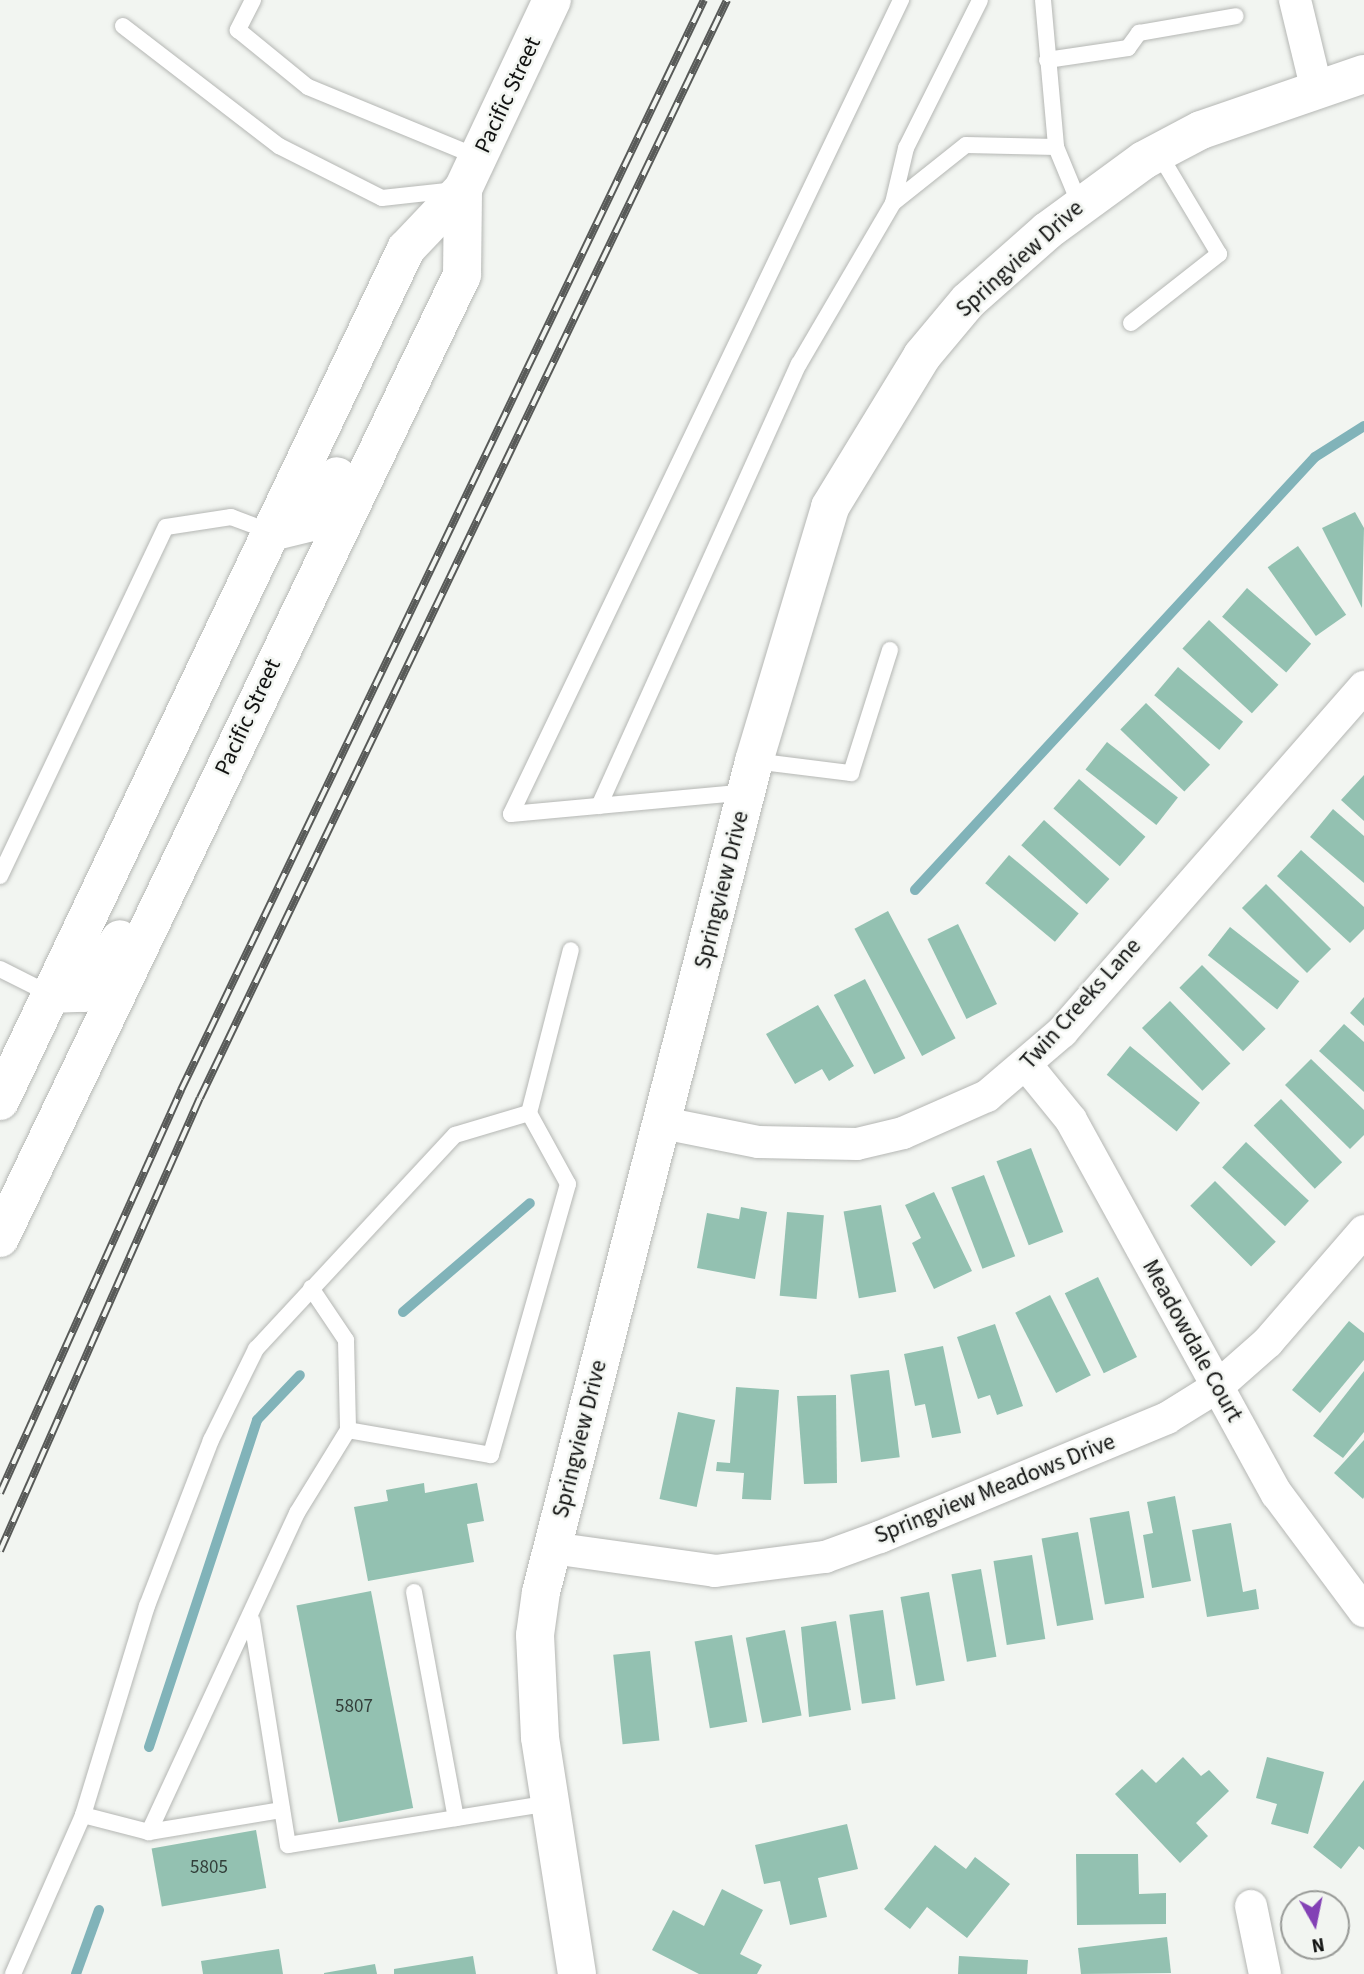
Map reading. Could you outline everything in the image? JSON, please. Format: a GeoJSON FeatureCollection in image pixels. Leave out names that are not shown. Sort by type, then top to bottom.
{"type":"FeatureCollection","features":[{"type":"Feature","properties":{"kind":"main road","name":"Pacific Street"},"geometry":{"type":"LineString","coordinates":[[0,1101],[406,250],[471,173],[552,0]]}},
{"type":"Feature","properties":{"kind":"main road","name":"Springview Drive"},"geometry":{"type":"LineString","coordinates":[[577,1974],[550,1803],[535,1635],[552,1548],[750,777],[808,568],[858,456],[922,356],[968,301],[1080,205],[1158,152],[1252,107],[1364,74]]}},
{"type":"Feature","properties":{"kind":"main road","name":"Pacific Street"},"geometry":{"type":"LineString","coordinates":[[0,1238],[161,903],[257,695],[462,275],[471,173]]}},
{"type":"Feature","properties":{"kind":"main road"},"geometry":{"type":"LineString","coordinates":[[257,695],[244,673],[288,575],[271,532],[312,522],[343,463],[380,446]]}},
{"type":"Feature","properties":{"kind":"main road"},"geometry":{"type":"LineString","coordinates":[[50,994],[83,993],[131,921],[161,903]]}},
{"type":"Feature","properties":{"kind":"street"},"geometry":{"type":"LineString","coordinates":[[1295,0],[1317,86]]}},
{"type":"Feature","properties":{"kind":"street","name":"Twin Creeks Lane"},"geometry":{"type":"LineString","coordinates":[[663,1123],[758,1142],[857,1144],[947,1116],[1028,1067],[1364,687]]}},
{"type":"Feature","properties":{"kind":"street","name":"Meadowdale Court"},"geometry":{"type":"LineString","coordinates":[[1028,1067],[1070,1120],[1217,1387],[1305,1539],[1364,1611]]}},
{"type":"Feature","properties":{"kind":"street","name":"Springview Meadows Drive"},"geometry":{"type":"LineString","coordinates":[[552,1548],[715,1571],[825,1557],[1167,1418],[1217,1387],[1268,1342],[1364,1231]]}},
{"type":"Feature","properties":{"kind":"street"},"geometry":{"type":"LineString","coordinates":[[1251,1906],[1265,1974]]}},
{"type":"Feature","properties":{"kind":"lane"},"geometry":{"type":"LineString","coordinates":[[253,0],[238,30],[308,87],[471,173]]}},
{"type":"Feature","properties":{"kind":"lane"},"geometry":{"type":"LineString","coordinates":[[890,650],[851,773],[750,777],[599,806],[511,814],[901,0]]}},
{"type":"Feature","properties":{"kind":"lane"},"geometry":{"type":"LineString","coordinates":[[599,806],[799,364],[893,203],[906,148],[980,0]]}},
{"type":"Feature","properties":{"kind":"lane"},"geometry":{"type":"LineString","coordinates":[[1043,0],[1056,147],[1080,205]]}},
{"type":"Feature","properties":{"kind":"lane"},"geometry":{"type":"LineString","coordinates":[[1047,60],[1128,48],[1139,33],[1236,16]]}},
{"type":"Feature","properties":{"kind":"lane"},"geometry":{"type":"LineString","coordinates":[[123,26],[279,146],[382,198],[471,173]]}},
{"type":"Feature","properties":{"kind":"lane"},"geometry":{"type":"LineString","coordinates":[[893,203],[966,145],[1056,147]]}},
{"type":"Feature","properties":{"kind":"lane"},"geometry":{"type":"LineString","coordinates":[[1131,323],[1219,254],[1158,152]]}},
{"type":"Feature","properties":{"kind":"lane"},"geometry":{"type":"LineString","coordinates":[[0,876],[166,527],[231,517],[271,532]]}},
{"type":"Feature","properties":{"kind":"lane"},"geometry":{"type":"LineString","coordinates":[[348,1430],[491,1455],[568,1184],[529,1113],[570,950]]}},
{"type":"Feature","properties":{"kind":"lane"},"geometry":{"type":"LineString","coordinates":[[0,969],[50,994]]}},
{"type":"Feature","properties":{"kind":"lane"},"geometry":{"type":"LineString","coordinates":[[13,1974],[83,1815],[147,1606],[211,1440],[256,1349],[455,1135],[529,1113]]}},
{"type":"Feature","properties":{"kind":"lane"},"geometry":{"type":"LineString","coordinates":[[149,1832],[251,1621],[297,1513],[348,1430],[346,1340],[311,1288]]}},
{"type":"Feature","properties":{"kind":"lane"},"geometry":{"type":"LineString","coordinates":[[414,1592],[456,1818]]}},
{"type":"Feature","properties":{"kind":"lane"},"geometry":{"type":"LineString","coordinates":[[251,1621],[288,1845],[550,1803]]}},
{"type":"Feature","properties":{"kind":"lane"},"geometry":{"type":"LineString","coordinates":[[83,1815],[149,1832],[282,1810]]}},
{"type":"Feature","properties":{"kind":"building"},"geometry":{"type":"Polygon","coordinates":[[[1355,512],[1364,528],[1362,608],[1322,528],[1355,512]]]}},
{"type":"Feature","properties":{"kind":"building"},"geometry":{"type":"Polygon","coordinates":[[[1298,546],[1346,615],[1316,636],[1268,567],[1298,546]]]}},
{"type":"Feature","properties":{"kind":"building"},"geometry":{"type":"Polygon","coordinates":[[[1247,588],[1311,644],[1286,672],[1222,617],[1247,588]]]}},
{"type":"Feature","properties":{"kind":"building"},"geometry":{"type":"Polygon","coordinates":[[[1209,620],[1278,685],[1252,713],[1182,649],[1209,620]]]}},
{"type":"Feature","properties":{"kind":"building"},"geometry":{"type":"Polygon","coordinates":[[[1178,667],[1243,722],[1219,750],[1154,695],[1178,667]]]}},
{"type":"Feature","properties":{"kind":"building"},"geometry":{"type":"Polygon","coordinates":[[[1146,703],[1210,765],[1184,791],[1120,730],[1146,703]]]}},
{"type":"Feature","properties":{"kind":"building"},"geometry":{"type":"Polygon","coordinates":[[[1107,742],[1178,797],[1156,825],[1085,770],[1107,742]]]}},
{"type":"Feature","properties":{"kind":"building"},"geometry":{"type":"Polygon","coordinates":[[[1364,775],[1364,821],[1341,800],[1364,775]]]}},
{"type":"Feature","properties":{"kind":"building"},"geometry":{"type":"Polygon","coordinates":[[[1079,779],[1145,837],[1120,866],[1053,808],[1079,779]]]}},
{"type":"Feature","properties":{"kind":"building"},"geometry":{"type":"Polygon","coordinates":[[[1333,809],[1364,836],[1364,883],[1310,837],[1333,809]]]}},
{"type":"Feature","properties":{"kind":"building"},"geometry":{"type":"Polygon","coordinates":[[[1044,820],[1109,879],[1087,904],[1021,845],[1044,820]]]}},
{"type":"Feature","properties":{"kind":"building"},"geometry":{"type":"Polygon","coordinates":[[[1301,850],[1364,907],[1364,929],[1350,943],[1277,876],[1301,850]]]}},
{"type":"Feature","properties":{"kind":"building"},"geometry":{"type":"Polygon","coordinates":[[[1009,855],[1079,913],[1055,942],[985,883],[1009,855]]]}},
{"type":"Feature","properties":{"kind":"building"},"geometry":{"type":"Polygon","coordinates":[[[1266,884],[1331,949],[1307,973],[1242,908],[1266,884]]]}},
{"type":"Feature","properties":{"kind":"building"},"geometry":{"type":"Polygon","coordinates":[[[888,911],[956,1038],[922,1056],[854,929],[888,911]]]}},
{"type":"Feature","properties":{"kind":"building"},"geometry":{"type":"Polygon","coordinates":[[[958,924],[997,1004],[966,1019],[927,939],[958,924]]]}},
{"type":"Feature","properties":{"kind":"building"},"geometry":{"type":"Polygon","coordinates":[[[1230,927],[1299,981],[1277,1010],[1208,955],[1230,927]]]}},
{"type":"Feature","properties":{"kind":"building"},"geometry":{"type":"Polygon","coordinates":[[[1202,965],[1266,1029],[1243,1051],[1179,988],[1202,965]]]}},
{"type":"Feature","properties":{"kind":"building"},"geometry":{"type":"Polygon","coordinates":[[[865,979],[905,1058],[874,1074],[834,995],[865,979]]]}},
{"type":"Feature","properties":{"kind":"building"},"geometry":{"type":"Polygon","coordinates":[[[1364,997],[1364,1026],[1350,1013],[1364,997]]]}},
{"type":"Feature","properties":{"kind":"building"},"geometry":{"type":"Polygon","coordinates":[[[1170,1001],[1230,1064],[1202,1091],[1142,1028],[1170,1001]]]}},
{"type":"Feature","properties":{"kind":"building"},"geometry":{"type":"Polygon","coordinates":[[[818,1005],[854,1066],[829,1081],[822,1069],[795,1084],[766,1034],[818,1005]]]}},
{"type":"Feature","properties":{"kind":"building"},"geometry":{"type":"Polygon","coordinates":[[[1344,1024],[1364,1042],[1364,1092],[1319,1051],[1344,1024]]]}},
{"type":"Feature","properties":{"kind":"building"},"geometry":{"type":"Polygon","coordinates":[[[1130,1046],[1200,1103],[1177,1131],[1107,1075],[1130,1046]]]}},
{"type":"Feature","properties":{"kind":"building"},"geometry":{"type":"Polygon","coordinates":[[[1311,1059],[1364,1110],[1364,1135],[1350,1149],[1285,1085],[1311,1059]]]}},
{"type":"Feature","properties":{"kind":"building"},"geometry":{"type":"Polygon","coordinates":[[[1281,1099],[1342,1162],[1315,1189],[1254,1125],[1281,1099]]]}},
{"type":"Feature","properties":{"kind":"building"},"geometry":{"type":"Polygon","coordinates":[[[1246,1142],[1309,1201],[1285,1226],[1222,1168],[1246,1142]]]}},
{"type":"Feature","properties":{"kind":"building"},"geometry":{"type":"Polygon","coordinates":[[[1031,1148],[1063,1232],[1029,1245],[996,1161],[1031,1148]]]}},
{"type":"Feature","properties":{"kind":"building"},"geometry":{"type":"Polygon","coordinates":[[[984,1175],[1015,1256],[983,1269],[951,1188],[984,1175]]]}},
{"type":"Feature","properties":{"kind":"building"},"geometry":{"type":"Polygon","coordinates":[[[1215,1181],[1276,1242],[1251,1267],[1190,1206],[1215,1181]]]}},
{"type":"Feature","properties":{"kind":"building"},"geometry":{"type":"Polygon","coordinates":[[[934,1192],[972,1271],[934,1289],[912,1243],[921,1238],[905,1205],[934,1192]]]}},
{"type":"Feature","properties":{"kind":"building"},"geometry":{"type":"Polygon","coordinates":[[[881,1205],[896,1292],[859,1298],[844,1212],[881,1205]]]}},
{"type":"Feature","properties":{"kind":"building"},"geometry":{"type":"Polygon","coordinates":[[[741,1207],[767,1212],[755,1279],[697,1268],[707,1213],[739,1219],[741,1207]]]}},
{"type":"Feature","properties":{"kind":"building"},"geometry":{"type":"Polygon","coordinates":[[[787,1212],[824,1215],[817,1299],[780,1296],[787,1212]]]}},
{"type":"Feature","properties":{"kind":"building"},"geometry":{"type":"Polygon","coordinates":[[[1098,1277],[1137,1357],[1104,1373],[1065,1293],[1098,1277]]]}},
{"type":"Feature","properties":{"kind":"building"},"geometry":{"type":"Polygon","coordinates":[[[1050,1295],[1091,1375],[1056,1393],[1015,1313],[1050,1295]]]}},
{"type":"Feature","properties":{"kind":"building"},"geometry":{"type":"Polygon","coordinates":[[[1349,1321],[1364,1333],[1364,1360],[1320,1413],[1292,1390],[1349,1321]]]}},
{"type":"Feature","properties":{"kind":"building"},"geometry":{"type":"Polygon","coordinates":[[[995,1324],[1023,1406],[997,1415],[990,1395],[978,1399],[957,1337],[995,1324]]]}},
{"type":"Feature","properties":{"kind":"building"},"geometry":{"type":"Polygon","coordinates":[[[943,1346],[961,1433],[932,1438],[925,1404],[915,1406],[904,1354],[943,1346]]]}},
{"type":"Feature","properties":{"kind":"building"},"geometry":{"type":"Polygon","coordinates":[[[889,1370],[900,1457],[861,1462],[850,1375],[889,1370]]]}},
{"type":"Feature","properties":{"kind":"building"},"geometry":{"type":"Polygon","coordinates":[[[1364,1371],[1364,1432],[1343,1458],[1313,1436],[1364,1371]]]}},
{"type":"Feature","properties":{"kind":"building"},"geometry":{"type":"Polygon","coordinates":[[[736,1387],[779,1390],[771,1500],[742,1499],[744,1473],[716,1471],[717,1462],[730,1463],[736,1387]]]}},
{"type":"Feature","properties":{"kind":"building"},"geometry":{"type":"Polygon","coordinates":[[[836,1395],[837,1483],[804,1484],[797,1396],[836,1395]]]}},
{"type":"Feature","properties":{"kind":"building"},"geometry":{"type":"Polygon","coordinates":[[[678,1412],[715,1420],[697,1507],[659,1499],[678,1412]]]}},
{"type":"Feature","properties":{"kind":"building"},"geometry":{"type":"Polygon","coordinates":[[[1364,1440],[1364,1497],[1363,1499],[1334,1473],[1364,1440]]]}},
{"type":"Feature","properties":{"kind":"building"},"geometry":{"type":"Polygon","coordinates":[[[424,1483],[425,1493],[477,1483],[484,1521],[467,1524],[474,1562],[368,1581],[354,1507],[388,1501],[386,1490],[424,1483]]]}},
{"type":"Feature","properties":{"kind":"building"},"geometry":{"type":"Polygon","coordinates":[[[1175,1496],[1191,1581],[1152,1588],[1143,1535],[1153,1533],[1147,1502],[1175,1496]]]}},
{"type":"Feature","properties":{"kind":"building"},"geometry":{"type":"Polygon","coordinates":[[[1129,1511],[1144,1598],[1105,1605],[1090,1518],[1129,1511]]]}},
{"type":"Feature","properties":{"kind":"building"},"geometry":{"type":"Polygon","coordinates":[[[1231,1523],[1243,1592],[1256,1589],[1259,1609],[1207,1617],[1192,1530],[1231,1523]]]}},
{"type":"Feature","properties":{"kind":"building"},"geometry":{"type":"Polygon","coordinates":[[[1078,1532],[1093,1620],[1057,1626],[1042,1538],[1078,1532]]]}},
{"type":"Feature","properties":{"kind":"building"},"geometry":{"type":"Polygon","coordinates":[[[1032,1555],[1045,1639],[1007,1645],[993,1561],[1032,1555]]]}},
{"type":"Feature","properties":{"kind":"building"},"geometry":{"type":"Polygon","coordinates":[[[981,1569],[996,1657],[967,1662],[951,1574],[981,1569]]]}},
{"type":"Feature","properties":{"kind":"building"},"geometry":{"type":"Polygon","coordinates":[[[371,1591],[413,1808],[339,1822],[296,1606],[371,1591]]]}},
{"type":"Feature","properties":{"kind":"building"},"geometry":{"type":"Polygon","coordinates":[[[929,1592],[945,1681],[916,1686],[900,1597],[929,1592]]]}},
{"type":"Feature","properties":{"kind":"building"},"geometry":{"type":"Polygon","coordinates":[[[883,1610],[896,1699],[862,1704],[849,1615],[883,1610]]]}},
{"type":"Feature","properties":{"kind":"building"},"geometry":{"type":"Polygon","coordinates":[[[836,1621],[851,1710],[809,1717],[801,1627],[836,1621]]]}},
{"type":"Feature","properties":{"kind":"building"},"geometry":{"type":"Polygon","coordinates":[[[785,1630],[802,1715],[762,1723],[746,1638],[785,1630]]]}},
{"type":"Feature","properties":{"kind":"building"},"geometry":{"type":"Polygon","coordinates":[[[732,1635],[747,1722],[710,1728],[695,1642],[732,1635]]]}},
{"type":"Feature","properties":{"kind":"building"},"geometry":{"type":"Polygon","coordinates":[[[650,1651],[659,1741],[623,1744],[613,1655],[650,1651]]]}},
{"type":"Feature","properties":{"kind":"building"},"geometry":{"type":"Polygon","coordinates":[[[1183,1757],[1201,1776],[1209,1770],[1229,1791],[1196,1823],[1208,1836],[1180,1863],[1115,1794],[1142,1769],[1156,1783],[1183,1757]]]}},
{"type":"Feature","properties":{"kind":"building"},"geometry":{"type":"Polygon","coordinates":[[[1267,1757],[1324,1772],[1308,1834],[1271,1824],[1277,1804],[1256,1798],[1267,1757]]]}},
{"type":"Feature","properties":{"kind":"building"},"geometry":{"type":"Polygon","coordinates":[[[1364,1780],[1364,1850],[1359,1846],[1341,1869],[1313,1847],[1364,1780]]]}},
{"type":"Feature","properties":{"kind":"building"},"geometry":{"type":"Polygon","coordinates":[[[847,1824],[858,1869],[818,1878],[827,1917],[790,1925],[780,1881],[764,1884],[755,1845],[847,1824]]]}},
{"type":"Feature","properties":{"kind":"building"},"geometry":{"type":"Polygon","coordinates":[[[256,1830],[266,1888],[162,1907],[152,1848],[256,1830]]]}},
{"type":"Feature","properties":{"kind":"building"},"geometry":{"type":"Polygon","coordinates":[[[935,1845],[966,1869],[975,1857],[1010,1884],[967,1938],[927,1907],[910,1929],[884,1909],[935,1845]]]}},
{"type":"Feature","properties":{"kind":"building"},"geometry":{"type":"Polygon","coordinates":[[[1076,1854],[1138,1854],[1139,1894],[1166,1893],[1166,1924],[1077,1925],[1076,1854]]]}},
{"type":"Feature","properties":{"kind":"building"},"geometry":{"type":"Polygon","coordinates":[[[722,1889],[763,1910],[740,1954],[762,1965],[757,1974],[699,1974],[652,1950],[673,1910],[704,1926],[722,1889]]]}},
{"type":"Feature","properties":{"kind":"building"},"geometry":{"type":"Polygon","coordinates":[[[1167,1937],[1171,1973],[1081,1974],[1078,1948],[1167,1937]]]}},
{"type":"Feature","properties":{"kind":"building"},"geometry":{"type":"Polygon","coordinates":[[[279,1949],[283,1974],[203,1974],[201,1961],[279,1949]]]}},
{"type":"Feature","properties":{"kind":"building"},"geometry":{"type":"Polygon","coordinates":[[[473,1956],[476,1974],[394,1974],[394,1969],[473,1956]]]}},
{"type":"Feature","properties":{"kind":"building"},"geometry":{"type":"Polygon","coordinates":[[[959,1956],[1028,1960],[1027,1974],[958,1974],[959,1956]]]}},
{"type":"Feature","properties":{"kind":"building"},"geometry":{"type":"Polygon","coordinates":[[[375,1964],[377,1974],[324,1974],[324,1973],[375,1964]]]}},
{"type":"Feature","properties":{"kind":"waterway"},"geometry":{"type":"LineString","coordinates":[[915,890],[1315,457],[1364,426]]}},
{"type":"Feature","properties":{"kind":"waterway"},"geometry":{"type":"LineString","coordinates":[[403,1312],[530,1203]]}},
{"type":"Feature","properties":{"kind":"waterway"},"geometry":{"type":"LineString","coordinates":[[149,1747],[257,1420],[300,1375]]}},
{"type":"Feature","properties":{"kind":"waterway"},"geometry":{"type":"LineString","coordinates":[[76,1974],[99,1910]]}},
{"type":"Feature","properties":{"kind":"railway"},"geometry":{"type":"LineString","coordinates":[[0,1493],[181,1090],[704,0]]}},
{"type":"Feature","properties":{"kind":"railway"},"geometry":{"type":"LineString","coordinates":[[0,1551],[200,1098],[727,0]]}}]}
